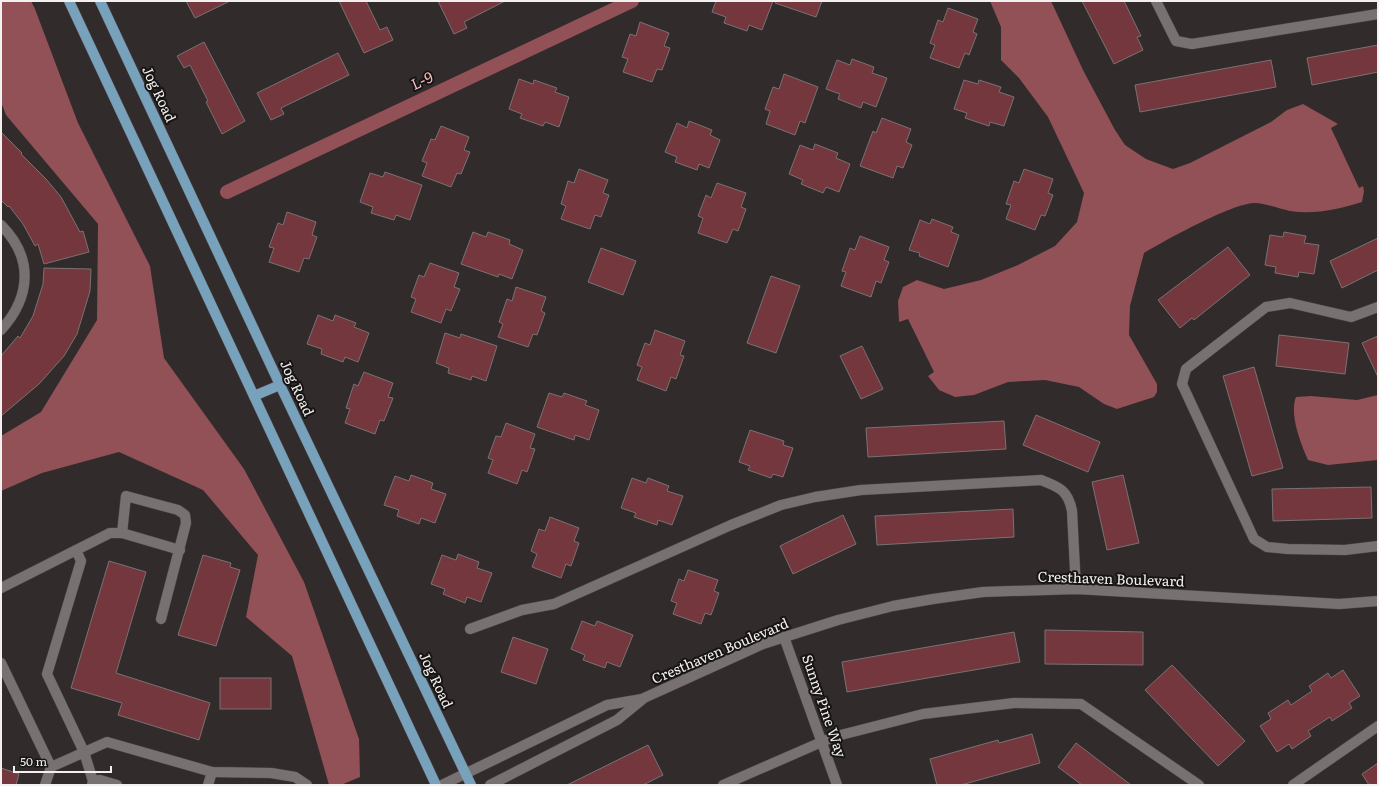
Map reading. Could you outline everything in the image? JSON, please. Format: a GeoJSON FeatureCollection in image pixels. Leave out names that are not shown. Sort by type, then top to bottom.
{"type":"FeatureCollection","features":[{"type":"Feature","properties":{"kind":"main road"},"geometry":{"type":"LineString","coordinates":[[69,1],[436,785]]}},
{"type":"Feature","properties":{"kind":"main road","name":"Jog Road"},"geometry":{"type":"LineString","coordinates":[[100,1],[471,785]]}},
{"type":"Feature","properties":{"kind":"main road"},"geometry":{"type":"LineString","coordinates":[[254,396],[280,384]]}},
{"type":"Feature","properties":{"kind":"street"},"geometry":{"type":"LineString","coordinates":[[1156,1],[1176,41],[1192,44],[1378,14]]}},
{"type":"Feature","properties":{"kind":"street"},"geometry":{"type":"LineString","coordinates":[[1,225],[11,236],[18,248],[24,265],[25,283],[17,309],[1,330]]}},
{"type":"Feature","properties":{"kind":"street"},"geometry":{"type":"LineString","coordinates":[[1378,307],[1351,316],[1290,304],[1266,307],[1186,368],[1182,384],[1254,539],[1267,547],[1288,549],[1345,550],[1378,546]]}},
{"type":"Feature","properties":{"kind":"street"},"geometry":{"type":"LineString","coordinates":[[470,629],[522,610],[554,604],[730,525],[781,506],[815,497],[861,490],[1041,480],[1059,487],[1069,499],[1072,511],[1076,589]]}},
{"type":"Feature","properties":{"kind":"street"},"geometry":{"type":"LineString","coordinates":[[122,533],[126,496],[178,510],[185,515],[186,524],[161,619]]}},
{"type":"Feature","properties":{"kind":"street"},"geometry":{"type":"LineString","coordinates":[[1,588],[110,533],[122,533],[180,550]]}},
{"type":"Feature","properties":{"kind":"street"},"geometry":{"type":"LineString","coordinates":[[76,550],[81,560],[47,674],[84,752],[92,783],[100,780],[117,785]]}},
{"type":"Feature","properties":{"kind":"street","name":"Cresthaven Boulevard"},"geometry":{"type":"LineString","coordinates":[[490,785],[617,720],[644,698],[763,644],[838,620],[933,598],[983,592],[1076,589],[1339,604],[1378,601]]}},
{"type":"Feature","properties":{"kind":"street","name":"Sunny Pine Way"},"geometry":{"type":"LineString","coordinates":[[784,637],[836,785]]}},
{"type":"Feature","properties":{"kind":"street"},"geometry":{"type":"LineString","coordinates":[[1,663],[51,767],[45,785]]}},
{"type":"Feature","properties":{"kind":"street","name":"Cresthaven Boulevard"},"geometry":{"type":"LineString","coordinates":[[442,785],[607,704],[644,698]]}},
{"type":"Feature","properties":{"kind":"street"},"geometry":{"type":"LineString","coordinates":[[724,785],[821,740],[923,714],[1014,703],[1081,704],[1199,785]]}},
{"type":"Feature","properties":{"kind":"street"},"geometry":{"type":"LineString","coordinates":[[1293,785],[1378,726]]}},
{"type":"Feature","properties":{"kind":"street"},"geometry":{"type":"LineString","coordinates":[[51,767],[107,742],[212,772],[271,773],[295,777],[307,785]]}},
{"type":"Feature","properties":{"kind":"street"},"geometry":{"type":"LineString","coordinates":[[208,785],[212,772]]}},
{"type":"Feature","properties":{"kind":"shaded area"},"geometry":{"type":"Polygon","coordinates":[[[1,1],[31,1],[78,123],[150,266],[164,358],[244,469],[304,582],[359,739],[360,777],[341,785],[329,785],[292,656],[246,617],[258,555],[203,490],[119,452],[42,473],[1,491],[1,436],[41,412],[97,320],[98,224],[6,115],[1,102],[1,1]]]}},
{"type":"Feature","properties":{"kind":"shaded area"},"geometry":{"type":"Polygon","coordinates":[[[990,1],[1051,1],[1083,70],[1115,130],[1125,145],[1146,159],[1173,169],[1190,163],[1271,122],[1287,110],[1303,104],[1338,124],[1331,128],[1359,188],[1363,186],[1364,191],[1362,202],[1317,212],[1290,211],[1259,203],[1244,205],[1230,209],[1215,216],[1144,253],[1130,306],[1129,335],[1157,384],[1157,392],[1154,397],[1117,409],[1104,404],[1079,387],[1045,380],[1008,382],[974,395],[955,397],[939,390],[928,376],[934,372],[908,319],[899,322],[898,301],[903,287],[917,280],[944,289],[981,280],[1018,265],[1055,246],[1077,222],[1084,193],[1048,117],[1019,78],[1001,60],[1001,27],[990,1]]]}},
{"type":"Feature","properties":{"kind":"shaded area"},"geometry":{"type":"Polygon","coordinates":[[[1378,395],[1378,460],[1328,465],[1308,460],[1299,438],[1295,420],[1294,404],[1296,397],[1311,396],[1357,400],[1378,395]]]}},
{"type":"Feature","properties":{"kind":"building"},"geometry":{"type":"Polygon","coordinates":[[[186,1],[230,1],[195,18],[186,1]]]}},
{"type":"Feature","properties":{"kind":"building"},"geometry":{"type":"Polygon","coordinates":[[[339,1],[366,1],[380,30],[387,27],[393,40],[364,53],[339,1]]]}},
{"type":"Feature","properties":{"kind":"building"},"geometry":{"type":"Polygon","coordinates":[[[438,1],[505,1],[464,22],[467,28],[454,34],[438,1]]]}},
{"type":"Feature","properties":{"kind":"building"},"geometry":{"type":"Polygon","coordinates":[[[716,1],[773,1],[762,30],[749,25],[747,31],[724,23],[726,17],[712,12],[716,1]]]}},
{"type":"Feature","properties":{"kind":"building"},"geometry":{"type":"Polygon","coordinates":[[[776,1],[822,1],[816,17],[775,3],[776,1]]]}},
{"type":"Feature","properties":{"kind":"building"},"geometry":{"type":"Polygon","coordinates":[[[1082,1],[1124,1],[1141,36],[1137,37],[1143,50],[1114,64],[1082,1]]]}},
{"type":"Feature","properties":{"kind":"building"},"geometry":{"type":"Polygon","coordinates":[[[948,8],[978,19],[973,32],[977,34],[969,55],[965,53],[959,68],[930,58],[935,45],[930,43],[938,20],[943,22],[948,8]]]}},
{"type":"Feature","properties":{"kind":"building"},"geometry":{"type":"Polygon","coordinates":[[[640,22],[669,33],[664,46],[670,48],[662,70],[657,69],[652,82],[623,72],[628,59],[622,57],[630,34],[636,36],[640,22]]]}},
{"type":"Feature","properties":{"kind":"building"},"geometry":{"type":"Polygon","coordinates":[[[204,42],[245,121],[222,134],[190,65],[184,68],[177,56],[204,42]]]}},
{"type":"Feature","properties":{"kind":"building"},"geometry":{"type":"Polygon","coordinates":[[[1378,45],[1378,72],[1312,85],[1307,58],[1378,45]]]}},
{"type":"Feature","properties":{"kind":"building"},"geometry":{"type":"Polygon","coordinates":[[[338,53],[349,75],[281,108],[284,114],[271,120],[257,93],[338,53]]]}},
{"type":"Feature","properties":{"kind":"building"},"geometry":{"type":"Polygon","coordinates":[[[852,59],[874,67],[872,73],[887,78],[876,107],[863,102],[861,108],[838,99],[840,94],[826,89],[837,60],[850,65],[852,59]]]}},
{"type":"Feature","properties":{"kind":"building"},"geometry":{"type":"Polygon","coordinates":[[[1271,60],[1276,87],[1140,112],[1135,85],[1271,60]]]}},
{"type":"Feature","properties":{"kind":"building"},"geometry":{"type":"Polygon","coordinates":[[[784,74],[818,87],[805,123],[800,121],[795,135],[766,124],[770,111],[765,109],[773,87],[779,89],[784,74]]]}},
{"type":"Feature","properties":{"kind":"building"},"geometry":{"type":"Polygon","coordinates":[[[519,79],[533,84],[534,80],[557,88],[555,92],[569,97],[559,127],[545,122],[543,126],[520,118],[522,114],[509,109],[519,79]]]}},
{"type":"Feature","properties":{"kind":"building"},"geometry":{"type":"Polygon","coordinates":[[[964,80],[978,84],[979,80],[1001,87],[999,92],[1014,97],[1004,126],[990,122],[989,126],[965,118],[967,113],[954,109],[964,80]]]}},
{"type":"Feature","properties":{"kind":"building"},"geometry":{"type":"Polygon","coordinates":[[[882,118],[911,129],[906,142],[912,145],[903,168],[897,166],[893,178],[860,166],[873,131],[876,133],[882,118]]]}},
{"type":"Feature","properties":{"kind":"building"},"geometry":{"type":"Polygon","coordinates":[[[689,121],[712,130],[710,135],[720,140],[709,168],[699,164],[697,170],[675,162],[677,157],[665,152],[677,123],[687,128],[689,121]]]}},
{"type":"Feature","properties":{"kind":"building"},"geometry":{"type":"Polygon","coordinates":[[[441,126],[469,137],[464,150],[470,152],[461,174],[457,173],[451,187],[422,176],[427,163],[422,161],[431,139],[435,140],[441,126]]]}},
{"type":"Feature","properties":{"kind":"building"},"geometry":{"type":"Polygon","coordinates":[[[1,132],[61,197],[80,232],[83,231],[89,252],[44,264],[38,244],[35,246],[23,224],[9,206],[8,207],[1,200],[1,132]]]}},
{"type":"Feature","properties":{"kind":"building"},"geometry":{"type":"Polygon","coordinates":[[[815,144],[838,153],[836,158],[850,164],[839,192],[826,187],[823,193],[801,184],[803,180],[789,174],[800,145],[813,150],[815,144]]]}},
{"type":"Feature","properties":{"kind":"building"},"geometry":{"type":"Polygon","coordinates":[[[579,169],[608,180],[603,193],[609,195],[601,217],[595,215],[590,229],[561,219],[566,206],[561,204],[568,181],[574,183],[579,169]]]}},
{"type":"Feature","properties":{"kind":"building"},"geometry":{"type":"Polygon","coordinates":[[[1024,169],[1053,179],[1048,193],[1053,195],[1045,216],[1041,215],[1035,230],[1006,219],[1011,205],[1006,204],[1014,181],[1019,183],[1024,169]]]}},
{"type":"Feature","properties":{"kind":"building"},"geometry":{"type":"Polygon","coordinates":[[[385,172],[422,185],[410,220],[396,215],[394,220],[371,213],[373,207],[360,202],[370,173],[383,177],[385,172]]]}},
{"type":"Feature","properties":{"kind":"building"},"geometry":{"type":"Polygon","coordinates":[[[717,183],[746,193],[741,207],[746,209],[738,231],[733,229],[727,243],[698,233],[703,218],[698,216],[706,195],[711,198],[717,183]]]}},
{"type":"Feature","properties":{"kind":"building"},"geometry":{"type":"Polygon","coordinates":[[[287,212],[316,222],[312,235],[317,237],[309,259],[304,258],[299,272],[269,262],[274,248],[269,247],[278,223],[283,225],[287,212]]]}},
{"type":"Feature","properties":{"kind":"building"},"geometry":{"type":"Polygon","coordinates":[[[932,219],[953,227],[951,232],[959,235],[948,267],[919,256],[920,253],[909,250],[920,220],[930,224],[932,219]]]}},
{"type":"Feature","properties":{"kind":"building"},"geometry":{"type":"Polygon","coordinates":[[[473,232],[486,237],[488,232],[510,240],[509,244],[523,250],[512,279],[499,274],[498,277],[461,264],[473,232]]]}},
{"type":"Feature","properties":{"kind":"building"},"geometry":{"type":"Polygon","coordinates":[[[1284,232],[1306,236],[1304,243],[1319,245],[1314,274],[1299,272],[1298,277],[1275,273],[1276,267],[1265,265],[1270,235],[1283,237],[1284,232]]]}},
{"type":"Feature","properties":{"kind":"building"},"geometry":{"type":"Polygon","coordinates":[[[860,236],[889,247],[884,260],[889,262],[881,283],[876,281],[871,297],[841,286],[846,272],[842,271],[850,248],[855,250],[860,236]]]}},
{"type":"Feature","properties":{"kind":"building"},"geometry":{"type":"Polygon","coordinates":[[[1378,238],[1378,270],[1342,288],[1330,261],[1378,238]]]}},
{"type":"Feature","properties":{"kind":"building"},"geometry":{"type":"Polygon","coordinates":[[[1228,247],[1250,275],[1194,320],[1192,318],[1180,328],[1158,300],[1228,247]]]}},
{"type":"Feature","properties":{"kind":"building"},"geometry":{"type":"Polygon","coordinates":[[[601,248],[636,261],[623,295],[588,282],[601,248]]]}},
{"type":"Feature","properties":{"kind":"building"},"geometry":{"type":"Polygon","coordinates":[[[430,263],[459,273],[454,287],[460,289],[451,311],[446,309],[441,323],[411,312],[416,299],[411,297],[419,275],[424,277],[430,263]]]}},
{"type":"Feature","properties":{"kind":"building"},"geometry":{"type":"Polygon","coordinates":[[[44,268],[91,269],[90,291],[77,334],[64,356],[39,384],[1,416],[1,356],[18,336],[20,338],[33,316],[43,284],[44,268]]]}},
{"type":"Feature","properties":{"kind":"building"},"geometry":{"type":"Polygon","coordinates":[[[771,276],[800,286],[776,353],[747,343],[771,276]]]}},
{"type":"Feature","properties":{"kind":"building"},"geometry":{"type":"Polygon","coordinates":[[[516,287],[546,297],[541,311],[545,313],[537,335],[533,334],[528,347],[498,337],[503,324],[499,322],[507,299],[512,301],[516,287]]]}},
{"type":"Feature","properties":{"kind":"building"},"geometry":{"type":"Polygon","coordinates":[[[318,315],[333,321],[335,315],[356,323],[354,327],[369,333],[358,362],[345,357],[343,362],[321,354],[322,349],[307,344],[318,315]]]}},
{"type":"Feature","properties":{"kind":"building"},"geometry":{"type":"Polygon","coordinates":[[[655,330],[685,341],[680,355],[684,356],[676,379],[671,377],[666,391],[637,380],[642,367],[637,365],[645,343],[650,345],[655,330]]]}},
{"type":"Feature","properties":{"kind":"building"},"geometry":{"type":"Polygon","coordinates":[[[445,333],[460,338],[461,334],[497,346],[486,381],[472,376],[471,380],[448,373],[449,368],[436,363],[445,333]]]}},
{"type":"Feature","properties":{"kind":"building"},"geometry":{"type":"Polygon","coordinates":[[[1279,335],[1349,343],[1345,374],[1276,366],[1279,335]]]}},
{"type":"Feature","properties":{"kind":"building"},"geometry":{"type":"Polygon","coordinates":[[[1378,336],[1378,377],[1362,343],[1378,336]]]}},
{"type":"Feature","properties":{"kind":"building"},"geometry":{"type":"Polygon","coordinates":[[[862,346],[883,389],[861,399],[840,356],[862,346]]]}},
{"type":"Feature","properties":{"kind":"building"},"geometry":{"type":"Polygon","coordinates":[[[1254,367],[1283,468],[1252,476],[1223,376],[1254,367]]]}},
{"type":"Feature","properties":{"kind":"building"},"geometry":{"type":"Polygon","coordinates":[[[364,372],[393,383],[388,397],[393,398],[384,421],[380,420],[375,434],[345,423],[350,409],[346,408],[354,384],[358,386],[364,372]]]}},
{"type":"Feature","properties":{"kind":"building"},"geometry":{"type":"Polygon","coordinates":[[[549,393],[562,397],[564,393],[587,401],[585,405],[599,410],[589,440],[575,435],[574,440],[537,427],[549,393]]]}},
{"type":"Feature","properties":{"kind":"building"},"geometry":{"type":"Polygon","coordinates":[[[1036,415],[1100,442],[1088,472],[1023,445],[1036,415]]]}},
{"type":"Feature","properties":{"kind":"building"},"geometry":{"type":"Polygon","coordinates":[[[1004,421],[1006,449],[868,457],[866,428],[1004,421]]]}},
{"type":"Feature","properties":{"kind":"building"},"geometry":{"type":"Polygon","coordinates":[[[506,423],[535,434],[530,448],[535,449],[527,472],[522,470],[517,484],[488,473],[493,460],[488,458],[496,436],[501,437],[506,423]]]}},
{"type":"Feature","properties":{"kind":"building"},"geometry":{"type":"Polygon","coordinates":[[[750,430],[784,441],[783,445],[793,448],[783,477],[773,474],[771,478],[748,470],[750,466],[739,462],[750,430]]]}},
{"type":"Feature","properties":{"kind":"building"},"geometry":{"type":"Polygon","coordinates":[[[411,475],[433,483],[431,489],[446,494],[435,523],[421,518],[419,524],[397,516],[399,510],[384,505],[395,476],[409,481],[411,475]]]}},
{"type":"Feature","properties":{"kind":"building"},"geometry":{"type":"Polygon","coordinates":[[[1123,475],[1139,543],[1107,550],[1092,482],[1123,475]]]}},
{"type":"Feature","properties":{"kind":"building"},"geometry":{"type":"Polygon","coordinates":[[[632,478],[646,483],[648,478],[669,486],[667,491],[683,496],[672,525],[658,520],[657,525],[634,517],[636,513],[621,508],[632,478]]]}},
{"type":"Feature","properties":{"kind":"building"},"geometry":{"type":"Polygon","coordinates":[[[1371,487],[1372,518],[1273,521],[1272,489],[1371,487]]]}},
{"type":"Feature","properties":{"kind":"building"},"geometry":{"type":"Polygon","coordinates":[[[1013,509],[1014,537],[877,545],[875,516],[1013,509]]]}},
{"type":"Feature","properties":{"kind":"building"},"geometry":{"type":"Polygon","coordinates":[[[843,515],[856,544],[793,574],[780,546],[843,515]]]}},
{"type":"Feature","properties":{"kind":"building"},"geometry":{"type":"Polygon","coordinates":[[[550,517],[579,528],[574,541],[579,543],[571,566],[566,564],[561,578],[532,567],[537,554],[531,551],[539,529],[545,531],[550,517]]]}},
{"type":"Feature","properties":{"kind":"building"},"geometry":{"type":"Polygon","coordinates":[[[458,554],[479,562],[477,568],[492,573],[481,602],[467,597],[465,603],[443,594],[445,589],[431,584],[442,555],[456,560],[458,554]]]}},
{"type":"Feature","properties":{"kind":"building"},"geometry":{"type":"Polygon","coordinates":[[[203,555],[231,563],[230,567],[240,570],[216,646],[178,635],[203,555]]]}},
{"type":"Feature","properties":{"kind":"building"},"geometry":{"type":"Polygon","coordinates":[[[109,561],[146,572],[116,673],[210,703],[199,740],[118,715],[122,703],[71,688],[109,561]]]}},
{"type":"Feature","properties":{"kind":"building"},"geometry":{"type":"Polygon","coordinates":[[[688,570],[718,580],[714,591],[719,593],[711,615],[705,613],[701,624],[673,614],[677,603],[671,601],[679,579],[684,581],[688,570]]]}},
{"type":"Feature","properties":{"kind":"building"},"geometry":{"type":"Polygon","coordinates":[[[582,621],[595,626],[597,621],[633,635],[620,667],[607,662],[605,668],[583,660],[585,655],[571,649],[582,621]]]}},
{"type":"Feature","properties":{"kind":"building"},"geometry":{"type":"Polygon","coordinates":[[[1045,630],[1143,632],[1143,665],[1045,664],[1045,630]]]}},
{"type":"Feature","properties":{"kind":"building"},"geometry":{"type":"Polygon","coordinates":[[[1014,632],[1020,662],[847,692],[842,662],[1014,632]]]}},
{"type":"Feature","properties":{"kind":"building"},"geometry":{"type":"Polygon","coordinates":[[[513,637],[548,649],[536,684],[501,672],[513,637]]]}},
{"type":"Feature","properties":{"kind":"building"},"geometry":{"type":"Polygon","coordinates":[[[1172,665],[1245,741],[1218,766],[1145,690],[1172,665]]]}},
{"type":"Feature","properties":{"kind":"building"},"geometry":{"type":"Polygon","coordinates":[[[1343,670],[1360,696],[1349,703],[1352,708],[1332,721],[1330,717],[1308,731],[1311,736],[1292,749],[1289,744],[1277,752],[1260,726],[1271,719],[1268,713],[1288,700],[1291,705],[1312,691],[1309,686],[1328,673],[1331,678],[1343,670]]]}},
{"type":"Feature","properties":{"kind":"building"},"geometry":{"type":"Polygon","coordinates":[[[220,678],[271,678],[271,709],[220,709],[220,678]]]}},
{"type":"Feature","properties":{"kind":"building"},"geometry":{"type":"Polygon","coordinates":[[[1032,734],[1040,763],[961,785],[937,785],[930,759],[998,740],[999,743],[1032,734]]]}},
{"type":"Feature","properties":{"kind":"building"},"geometry":{"type":"Polygon","coordinates":[[[1076,743],[1131,785],[1082,785],[1058,767],[1076,743]]]}},
{"type":"Feature","properties":{"kind":"building"},"geometry":{"type":"Polygon","coordinates":[[[648,745],[663,775],[643,785],[567,785],[648,745]]]}},
{"type":"Feature","properties":{"kind":"building"},"geometry":{"type":"Polygon","coordinates":[[[1378,763],[1378,785],[1369,785],[1362,774],[1378,763]]]}},
{"type":"Feature","properties":{"kind":"building"},"geometry":{"type":"Polygon","coordinates":[[[1,768],[19,774],[16,785],[1,785],[1,768]]]}},
{"type":"Feature","properties":{"kind":"waterway","name":"L-9"},"geometry":{"type":"LineString","coordinates":[[227,192],[632,1]]}}]}
